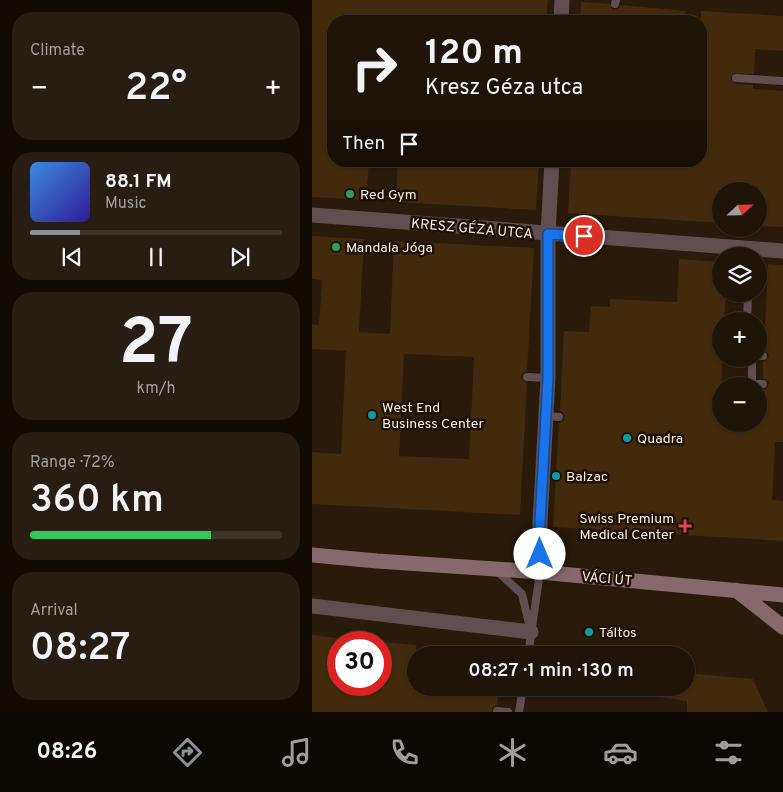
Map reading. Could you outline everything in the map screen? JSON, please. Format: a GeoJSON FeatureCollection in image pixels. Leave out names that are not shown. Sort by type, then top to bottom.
{"type":"FeatureCollection","features":[{"type":"Feature","properties":{"kind":"main road","name":"VÁCI ÚT"},"geometry":{"type":"LineString","coordinates":[[312,555],[540,572],[782,595]]}},
{"type":"Feature","properties":{"kind":"main road"},"geometry":{"type":"LineString","coordinates":[[736,590],[782,627]]}},
{"type":"Feature","properties":{"kind":"street"},"geometry":{"type":"LineString","coordinates":[[561,15],[562,0]]}},
{"type":"Feature","properties":{"kind":"street"},"geometry":{"type":"LineString","coordinates":[[540,572],[540,522],[553,417],[548,378],[548,234],[552,167]]}},
{"type":"Feature","properties":{"kind":"street","name":"KRESZ GÉZA UTCA"},"geometry":{"type":"LineString","coordinates":[[312,215],[712,249]]}},
{"type":"Feature","properties":{"kind":"street","name":"KRESZ GÉZA UTCA"},"geometry":{"type":"LineString","coordinates":[[767,251],[782,251]]}},
{"type":"Feature","properties":{"kind":"street"},"geometry":{"type":"LineString","coordinates":[[312,606],[531,632]]}},
{"type":"Feature","properties":{"kind":"lane"},"geometry":{"type":"LineString","coordinates":[[736,78],[782,81]]}},
{"type":"Feature","properties":{"kind":"lane"},"geometry":{"type":"LineString","coordinates":[[527,377],[548,378]]}},
{"type":"Feature","properties":{"kind":"lane"},"geometry":{"type":"LineString","coordinates":[[494,569],[522,594],[531,632]]}},
{"type":"Feature","properties":{"kind":"lane"},"geometry":{"type":"LineString","coordinates":[[529,646],[540,572]]}},
{"type":"Feature","properties":{"kind":"lane"},"geometry":{"type":"LineString","coordinates":[[519,712],[522,696]]}},
{"type":"Feature","properties":{"kind":"lane"},"geometry":{"type":"LineString","coordinates":[[496,711],[508,712]]}},
{"type":"Feature","properties":{"kind":"building"},"geometry":{"type":"Polygon","coordinates":[[[312,0],[548,0],[547,15],[327,15],[327,167],[369,167],[366,200],[312,197],[312,0]]]}},
{"type":"Feature","properties":{"kind":"building"},"geometry":{"type":"Polygon","coordinates":[[[581,2],[610,4],[614,10],[621,5],[685,11],[685,15],[580,15],[581,2]]]}},
{"type":"Feature","properties":{"kind":"building"},"geometry":{"type":"Polygon","coordinates":[[[701,11],[783,16],[783,51],[755,49],[754,74],[734,73],[730,78],[735,84],[753,85],[753,89],[783,91],[783,227],[767,226],[767,182],[712,182],[712,222],[568,213],[571,167],[707,167],[707,15],[701,15],[701,11]]]}},
{"type":"Feature","properties":{"kind":"building"},"geometry":{"type":"Polygon","coordinates":[[[398,167],[539,167],[536,210],[396,202],[398,167]]]}},
{"type":"Feature","properties":{"kind":"building"},"geometry":{"type":"Polygon","coordinates":[[[312,236],[364,239],[359,332],[390,334],[394,241],[534,248],[527,371],[521,376],[522,380],[527,383],[520,515],[312,504],[312,452],[341,454],[346,351],[312,349],[312,324],[319,325],[322,280],[312,279],[312,236]],[[404,354],[399,456],[469,459],[474,357],[404,354]]]}},
{"type":"Feature","properties":{"kind":"building"},"geometry":{"type":"Polygon","coordinates":[[[679,259],[712,261],[712,302],[725,302],[725,312],[712,312],[712,367],[722,367],[722,377],[712,377],[712,432],[767,432],[767,387],[769,384],[767,377],[763,377],[763,367],[767,367],[769,356],[767,352],[766,312],[768,264],[783,265],[783,442],[775,442],[772,500],[783,501],[783,541],[553,527],[559,423],[565,417],[560,411],[564,331],[589,332],[591,306],[610,307],[610,299],[677,302],[679,259]]]}},
{"type":"Feature","properties":{"kind":"building"},"geometry":{"type":"Polygon","coordinates":[[[312,635],[327,637],[327,696],[392,696],[392,643],[416,645],[407,646],[407,696],[498,696],[497,705],[493,707],[492,712],[312,712],[312,635]]]}},
{"type":"Feature","properties":{"kind":"building"},"geometry":{"type":"Polygon","coordinates":[[[695,674],[753,679],[768,712],[687,712],[687,701],[649,696],[695,696],[695,674]]]}},
{"type":"Feature","properties":{"kind":"place","name":"Red Gym"},"geometry":{"type":"Point","coordinates":[350,194]}},
{"type":"Feature","properties":{"kind":"place","name":"Mandala Jóga"},"geometry":{"type":"Point","coordinates":[336,247]}},
{"type":"Feature","properties":{"kind":"place","name":"West End Business Center"},"geometry":{"type":"Point","coordinates":[372,415]}},
{"type":"Feature","properties":{"kind":"place","name":"Quadra"},"geometry":{"type":"Point","coordinates":[627,438]}},
{"type":"Feature","properties":{"kind":"place","name":"Balzac"},"geometry":{"type":"Point","coordinates":[556,476]}},
{"type":"Feature","properties":{"kind":"place","name":"Swiss Premium Medical Center"},"geometry":{"type":"Point","coordinates":[685,526]}},
{"type":"Feature","properties":{"kind":"place","name":"Táltos"},"geometry":{"type":"Point","coordinates":[589,632]}},
{"type":"Feature","properties":{"kind":"route"},"geometry":{"type":"LineString","coordinates":[[540,554],[548,378],[548,234],[584,236]]}}]}
